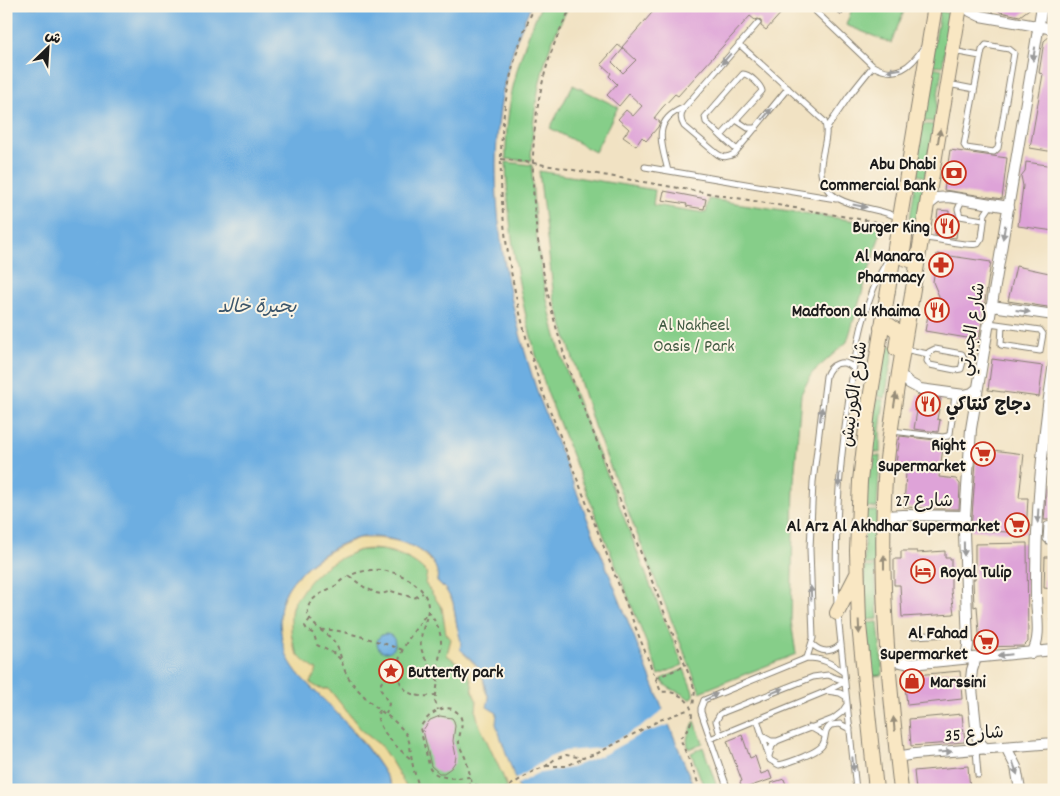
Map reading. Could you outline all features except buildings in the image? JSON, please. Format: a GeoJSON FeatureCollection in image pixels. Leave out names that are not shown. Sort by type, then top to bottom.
{"type":"FeatureCollection","features":[{"type":"Feature","properties":{"kind":"main road","name":"شارع الكورنيش"},"geometry":{"type":"LineString","coordinates":[[876,790],[860,640],[857,573],[858,516],[862,464],[881,328],[935,6]]}},
{"type":"Feature","properties":{"kind":"main road"},"geometry":{"type":"LineString","coordinates":[[901,790],[884,599],[884,516],[890,431],[960,6]]}},
{"type":"Feature","properties":{"kind":"main road"},"geometry":{"type":"LineString","coordinates":[[900,219],[906,222],[903,255],[910,261],[918,258]]}},
{"type":"Feature","properties":{"kind":"main road"},"geometry":{"type":"LineString","coordinates":[[881,328],[889,325],[897,332],[894,361],[899,373]]}},
{"type":"Feature","properties":{"kind":"main road"},"geometry":{"type":"LineString","coordinates":[[838,613],[857,573]]}},
{"type":"Feature","properties":{"kind":"main road"},"geometry":{"type":"LineString","coordinates":[[874,770],[881,780],[884,790]]}},
{"type":"Feature","properties":{"kind":"street"},"geometry":{"type":"LineString","coordinates":[[966,6],[970,11],[980,16],[1054,29]]}},
{"type":"Feature","properties":{"kind":"street","name":"شارع الجبرتي"},"geometry":{"type":"LineString","coordinates":[[962,659],[968,648],[964,549],[971,429],[1042,6]]}},
{"type":"Feature","properties":{"kind":"street"},"geometry":{"type":"LineString","coordinates":[[928,205],[933,200],[940,198],[1009,207]]}},
{"type":"Feature","properties":{"kind":"street"},"geometry":{"type":"LineString","coordinates":[[992,306],[1054,315]]}},
{"type":"Feature","properties":{"kind":"street"},"geometry":{"type":"LineString","coordinates":[[1032,653],[1037,638],[1036,549],[1040,488],[1053,368]]}},
{"type":"Feature","properties":{"kind":"street"},"geometry":{"type":"LineString","coordinates":[[899,373],[916,388],[955,395],[968,395],[978,388]]}},
{"type":"Feature","properties":{"kind":"street","name":"شارع 27"},"geometry":{"type":"LineString","coordinates":[[884,516],[965,516]]}},
{"type":"Feature","properties":{"kind":"street"},"geometry":{"type":"LineString","coordinates":[[888,656],[911,664],[1054,650]]}},
{"type":"Feature","properties":{"kind":"street"},"geometry":{"type":"LineString","coordinates":[[976,658],[971,679],[977,736],[981,750]]}},
{"type":"Feature","properties":{"kind":"street","name":"شارع 35"},"geometry":{"type":"LineString","coordinates":[[897,758],[910,754],[1054,743]]}},
{"type":"Feature","properties":{"kind":"street"},"geometry":{"type":"LineString","coordinates":[[1006,747],[1016,767],[1020,790]]}},
{"type":"Feature","properties":{"kind":"lane"},"geometry":{"type":"LineString","coordinates":[[810,6],[873,66],[888,72],[906,67],[917,57],[929,39]]}},
{"type":"Feature","properties":{"kind":"lane"},"geometry":{"type":"LineString","coordinates":[[836,6],[841,11]]}},
{"type":"Feature","properties":{"kind":"lane"},"geometry":{"type":"LineString","coordinates":[[758,23],[684,108],[681,117],[684,126],[716,154],[725,157],[730,156],[756,128],[788,88]]}},
{"type":"Feature","properties":{"kind":"lane"},"geometry":{"type":"LineString","coordinates":[[739,44],[819,115],[827,128]]}},
{"type":"Feature","properties":{"kind":"lane"},"geometry":{"type":"LineString","coordinates":[[986,45],[1009,49],[1014,53],[996,151],[964,146],[980,56],[982,48],[986,45]]}},
{"type":"Feature","properties":{"kind":"lane"},"geometry":{"type":"LineString","coordinates":[[952,51],[980,56]]}},
{"type":"Feature","properties":{"kind":"lane"},"geometry":{"type":"LineString","coordinates":[[838,199],[825,184],[821,173],[827,128],[873,66]]}},
{"type":"Feature","properties":{"kind":"lane"},"geometry":{"type":"LineString","coordinates":[[721,136],[763,90],[746,74],[741,75],[705,117],[706,122],[721,136],[737,150]]}},
{"type":"Feature","properties":{"kind":"lane"},"geometry":{"type":"LineString","coordinates":[[947,84],[974,89]]}},
{"type":"Feature","properties":{"kind":"lane"},"geometry":{"type":"LineString","coordinates":[[668,171],[661,132],[667,118],[684,108]]}},
{"type":"Feature","properties":{"kind":"lane"},"geometry":{"type":"LineString","coordinates":[[736,120],[748,128],[756,128]]}},
{"type":"Feature","properties":{"kind":"lane"},"geometry":{"type":"LineString","coordinates":[[644,167],[838,199],[851,205],[880,210],[900,219]]}},
{"type":"Feature","properties":{"kind":"lane"},"geometry":{"type":"LineString","coordinates":[[962,200],[958,209],[960,216],[983,220]]}},
{"type":"Feature","properties":{"kind":"lane"},"geometry":{"type":"LineString","coordinates":[[922,238],[975,245],[981,241],[983,220],[991,204]]}},
{"type":"Feature","properties":{"kind":"lane"},"geometry":{"type":"LineString","coordinates":[[856,790],[840,645],[836,560],[837,500],[853,368],[860,331],[869,299],[882,269],[895,248]]}},
{"type":"Feature","properties":{"kind":"lane"},"geometry":{"type":"LineString","coordinates":[[989,323],[1042,331],[1040,351],[1001,345],[1002,325]]}},
{"type":"Feature","properties":{"kind":"lane"},"geometry":{"type":"LineString","coordinates":[[904,349],[928,354]]}},
{"type":"Feature","properties":{"kind":"lane"},"geometry":{"type":"LineString","coordinates":[[935,349],[962,354],[964,358],[962,367],[960,370],[956,370],[931,366],[927,361],[928,354],[930,350],[935,349]]}},
{"type":"Feature","properties":{"kind":"lane"},"geometry":{"type":"LineString","coordinates":[[807,658],[812,644],[811,519],[816,456],[825,385],[828,372],[834,364],[845,363],[853,368]]}},
{"type":"Feature","properties":{"kind":"lane"},"geometry":{"type":"LineString","coordinates":[[890,431],[943,438],[948,436],[950,434],[955,395]]}},
{"type":"Feature","properties":{"kind":"lane"},"geometry":{"type":"LineString","coordinates":[[1054,523],[1047,525],[1046,539],[1054,542]]}},
{"type":"Feature","properties":{"kind":"lane"},"geometry":{"type":"LineString","coordinates":[[1054,605],[1054,619]]}},
{"type":"Feature","properties":{"kind":"lane"},"geometry":{"type":"LineString","coordinates":[[913,636],[967,634]]}},
{"type":"Feature","properties":{"kind":"lane"},"geometry":{"type":"LineString","coordinates":[[812,644],[819,650],[828,651],[840,645]]}},
{"type":"Feature","properties":{"kind":"lane"},"geometry":{"type":"LineString","coordinates":[[728,790],[701,712],[704,700],[807,658],[824,660],[843,672]]}},
{"type":"Feature","properties":{"kind":"lane"},"geometry":{"type":"LineString","coordinates":[[720,735],[716,721],[717,717],[724,712],[813,677],[828,675],[844,682]]}},
{"type":"Feature","properties":{"kind":"lane"},"geometry":{"type":"LineString","coordinates":[[710,739],[827,691],[844,682]]}},
{"type":"Feature","properties":{"kind":"lane"},"geometry":{"type":"LineString","coordinates":[[827,691],[840,693],[845,696]]}},
{"type":"Feature","properties":{"kind":"lane"},"geometry":{"type":"LineString","coordinates":[[757,719],[768,757],[772,762],[782,764],[819,749],[824,743],[824,736],[830,723],[846,706]]}},
{"type":"Feature","properties":{"kind":"lane"},"geometry":{"type":"LineString","coordinates":[[768,757],[772,746],[777,741],[810,727],[830,723],[840,724],[850,729]]}},
{"type":"Feature","properties":{"kind":"lane"},"geometry":{"type":"LineString","coordinates":[[810,727],[824,736]]}},
{"type":"Feature","properties":{"kind":"lane"},"geometry":{"type":"LineString","coordinates":[[762,736],[771,741],[777,741]]}},
{"type":"Feature","properties":{"kind":"lane"},"geometry":{"type":"LineString","coordinates":[[978,775],[981,750]]}},
{"type":"Feature","properties":{"kind":"path"},"geometry":{"type":"LineString","coordinates":[[536,6],[519,45],[509,82],[503,120],[500,159],[504,220],[510,265],[520,315],[534,365],[565,451],[661,692],[677,694],[686,700],[696,717]]}},
{"type":"Feature","properties":{"kind":"path"},"geometry":{"type":"LineString","coordinates":[[572,6],[555,42],[541,86],[536,116],[533,163],[535,202],[542,259],[551,310],[576,392],[695,690],[691,722],[680,738],[701,790]]}},
{"type":"Feature","properties":{"kind":"path"},"geometry":{"type":"LineString","coordinates":[[500,159],[900,219]]}},
{"type":"Feature","properties":{"kind":"path"},"geometry":{"type":"LineString","coordinates":[[420,790],[406,734],[386,714],[365,698],[345,671],[344,662],[333,640],[310,619],[308,612],[314,598],[349,576],[365,571],[383,570],[405,577],[423,592],[427,602],[427,613],[420,646],[438,681],[434,701],[438,710]]}},
{"type":"Feature","properties":{"kind":"path"},"geometry":{"type":"LineString","coordinates":[[349,576],[376,593],[382,594],[391,591],[414,598],[423,592]]}},
{"type":"Feature","properties":{"kind":"path"},"geometry":{"type":"LineString","coordinates":[[427,613],[403,650],[398,675],[406,692],[420,697],[435,695]]}},
{"type":"Feature","properties":{"kind":"path"},"geometry":{"type":"LineString","coordinates":[[427,613],[436,622],[442,637],[436,675]]}},
{"type":"Feature","properties":{"kind":"path"},"geometry":{"type":"LineString","coordinates":[[310,619],[305,626],[307,630],[314,634],[317,644],[344,662]]}},
{"type":"Feature","properties":{"kind":"path"},"geometry":{"type":"LineString","coordinates":[[320,630],[330,630],[376,640],[403,650]]}},
{"type":"Feature","properties":{"kind":"path"},"geometry":{"type":"LineString","coordinates":[[386,714],[389,704],[381,690],[381,683],[389,676],[391,666],[400,662]]}},
{"type":"Feature","properties":{"kind":"path"},"geometry":{"type":"LineString","coordinates":[[656,678],[685,666]]}},
{"type":"Feature","properties":{"kind":"path"},"geometry":{"type":"LineString","coordinates":[[546,766],[566,766],[612,747],[669,716],[692,708]]}},
{"type":"Feature","properties":{"kind":"path"},"geometry":{"type":"LineString","coordinates":[[470,777],[443,776],[434,773],[430,769],[420,728],[429,715],[438,710],[448,709],[456,712],[460,717],[459,745],[470,777],[472,784]]}},
{"type":"Feature","properties":{"kind":"path"},"geometry":{"type":"LineString","coordinates":[[379,710],[378,722],[382,729],[400,751],[411,759]]}},
{"type":"Feature","properties":{"kind":"path"},"geometry":{"type":"LineString","coordinates":[[503,790],[561,756],[572,755],[583,758]]}},
{"type":"Feature","properties":{"kind":"path"},"geometry":{"type":"LineString","coordinates":[[452,790],[457,786],[472,784],[488,790]]}},
{"type":"Feature","properties":{"kind":"green space"},"geometry":{"type":"Polygon","coordinates":[[[541,6],[569,6],[552,43],[540,81],[534,120],[531,161],[506,159],[508,119],[514,80],[541,6]]]}},
{"type":"Feature","properties":{"kind":"green space"},"geometry":{"type":"Polygon","coordinates":[[[853,6],[906,6],[891,43],[846,25],[853,6]]]}},
{"type":"Feature","properties":{"kind":"green space"},"geometry":{"type":"Polygon","coordinates":[[[940,11],[948,13],[943,66],[931,65],[940,11]]]}},
{"type":"Feature","properties":{"kind":"green space"},"geometry":{"type":"Polygon","coordinates":[[[931,67],[942,69],[934,122],[922,121],[931,67]]]}},
{"type":"Feature","properties":{"kind":"green space"},"geometry":{"type":"Polygon","coordinates":[[[573,85],[618,107],[595,152],[550,128],[573,85]]]}},
{"type":"Feature","properties":{"kind":"green space"},"geometry":{"type":"Polygon","coordinates":[[[922,124],[934,125],[925,177],[917,175],[922,124]]]}},
{"type":"Feature","properties":{"kind":"green space"},"geometry":{"type":"Polygon","coordinates":[[[506,162],[532,165],[535,221],[542,276],[562,358],[683,665],[659,675],[547,392],[538,363],[518,279],[510,222],[506,162]]]}},
{"type":"Feature","properties":{"kind":"green space","name":"Al Nakheel Oasis / Park"},"geometry":{"type":"Polygon","coordinates":[[[539,171],[655,190],[653,205],[706,213],[709,199],[883,225],[847,342],[812,373],[801,394],[794,482],[791,621],[796,654],[700,692],[594,426],[554,298],[539,171]]]}},
{"type":"Feature","properties":{"kind":"green space"},"geometry":{"type":"Polygon","coordinates":[[[916,180],[924,182],[916,233],[908,231],[916,180]]]}},
{"type":"Feature","properties":{"kind":"green space"},"geometry":{"type":"Polygon","coordinates":[[[886,345],[894,346],[885,398],[877,396],[886,345]]]}},
{"type":"Feature","properties":{"kind":"green space"},"geometry":{"type":"Polygon","coordinates":[[[876,399],[884,400],[880,430],[880,453],[870,451],[876,399]]]}},
{"type":"Feature","properties":{"kind":"green space"},"geometry":{"type":"Polygon","coordinates":[[[869,455],[880,456],[877,508],[865,507],[869,455]]]}},
{"type":"Feature","properties":{"kind":"green space"},"geometry":{"type":"Polygon","coordinates":[[[865,511],[877,511],[876,565],[864,564],[865,511]]]}},
{"type":"Feature","properties":{"kind":"green space","name":"Butterfly park"},"geometry":{"type":"Polygon","coordinates":[[[360,550],[384,550],[411,560],[427,573],[433,594],[444,612],[443,618],[451,639],[447,655],[466,669],[471,680],[477,701],[476,712],[479,724],[508,790],[408,790],[380,745],[363,732],[329,689],[322,689],[310,682],[292,638],[290,621],[292,608],[309,580],[322,568],[335,560],[360,550]]]}},
{"type":"Feature","properties":{"kind":"green space"},"geometry":{"type":"Polygon","coordinates":[[[864,567],[875,567],[878,619],[866,620],[864,567]]]}},
{"type":"Feature","properties":{"kind":"green space"},"geometry":{"type":"Polygon","coordinates":[[[878,622],[883,675],[871,676],[866,623],[878,622]]]}},
{"type":"Feature","properties":{"kind":"green space"},"geometry":{"type":"Polygon","coordinates":[[[684,669],[693,692],[693,697],[690,700],[666,686],[661,679],[684,669]]]}},
{"type":"Feature","properties":{"kind":"green space"},"geometry":{"type":"Polygon","coordinates":[[[695,721],[703,743],[689,749],[687,738],[695,721]]]}},
{"type":"Feature","properties":{"kind":"green space"},"geometry":{"type":"Polygon","coordinates":[[[703,747],[718,790],[705,790],[691,753],[703,747]]]}},
{"type":"Feature","properties":{"kind":"sand"},"geometry":{"type":"Polygon","coordinates":[[[359,538],[388,539],[406,544],[422,553],[435,567],[438,574],[437,581],[446,590],[453,602],[464,654],[478,667],[483,676],[485,690],[497,713],[520,790],[508,790],[479,724],[476,712],[477,701],[471,680],[466,669],[447,655],[451,639],[446,633],[442,608],[425,583],[427,573],[405,557],[388,551],[358,550],[322,569],[310,580],[295,600],[291,610],[291,630],[293,644],[298,654],[305,662],[317,670],[310,683],[320,689],[329,689],[363,732],[380,745],[408,790],[394,790],[374,757],[358,737],[291,665],[285,654],[280,628],[280,608],[287,590],[303,570],[325,554],[359,538]]]}},
{"type":"Feature","properties":{"kind":"water","name":"بحيرة خالد"},"geometry":{"type":"Polygon","coordinates":[[[6,6],[531,6],[512,53],[501,101],[496,151],[497,201],[512,301],[524,350],[539,397],[695,790],[519,790],[496,724],[497,713],[487,707],[489,698],[480,670],[460,649],[461,642],[453,602],[446,590],[437,581],[436,569],[431,560],[421,551],[409,545],[395,540],[369,537],[358,538],[335,547],[302,571],[286,591],[282,602],[280,614],[281,629],[283,646],[300,676],[335,711],[375,758],[394,790],[6,790],[6,6]]]}},
{"type":"Feature","properties":{"kind":"water"},"geometry":{"type":"Polygon","coordinates":[[[386,634],[392,637],[395,643],[392,649],[386,652],[380,649],[377,643],[380,637],[386,634]]]}},
{"type":"Feature","properties":{"kind":"pier"},"geometry":{"type":"Polygon","coordinates":[[[665,708],[672,724],[641,734],[605,754],[571,768],[536,774],[515,786],[514,780],[548,758],[565,751],[601,748],[651,720],[665,708]]]}},
{"type":"Feature","properties":{"kind":"place","name":"Abu Dhabi Commercial Bank"},"geometry":{"type":"Point","coordinates":[954,173]}},
{"type":"Feature","properties":{"kind":"place","name":"Burger King"},"geometry":{"type":"Point","coordinates":[947,226]}},
{"type":"Feature","properties":{"kind":"place","name":"Al Manara Pharmacy"},"geometry":{"type":"Point","coordinates":[941,265]}},
{"type":"Feature","properties":{"kind":"place","name":"Madfoon al Khaima"},"geometry":{"type":"Point","coordinates":[937,310]}},
{"type":"Feature","properties":{"kind":"place","name":"دجاج كنتاكي"},"geometry":{"type":"Point","coordinates":[928,404]}},
{"type":"Feature","properties":{"kind":"place","name":"Right Supermarket"},"geometry":{"type":"Point","coordinates":[983,454]}},
{"type":"Feature","properties":{"kind":"place","name":"Al Arz Al Akhdhar Supermarket"},"geometry":{"type":"Point","coordinates":[1017,525]}},
{"type":"Feature","properties":{"kind":"place","name":"Royal Tulip"},"geometry":{"type":"Point","coordinates":[923,571]}},
{"type":"Feature","properties":{"kind":"place","name":"Al Fahad Supermarket"},"geometry":{"type":"Point","coordinates":[986,642]}},
{"type":"Feature","properties":{"kind":"place","name":"Butterfly park"},"geometry":{"type":"Point","coordinates":[391,671]}},
{"type":"Feature","properties":{"kind":"place","name":"Marssini"},"geometry":{"type":"Point","coordinates":[912,681]}}]}
